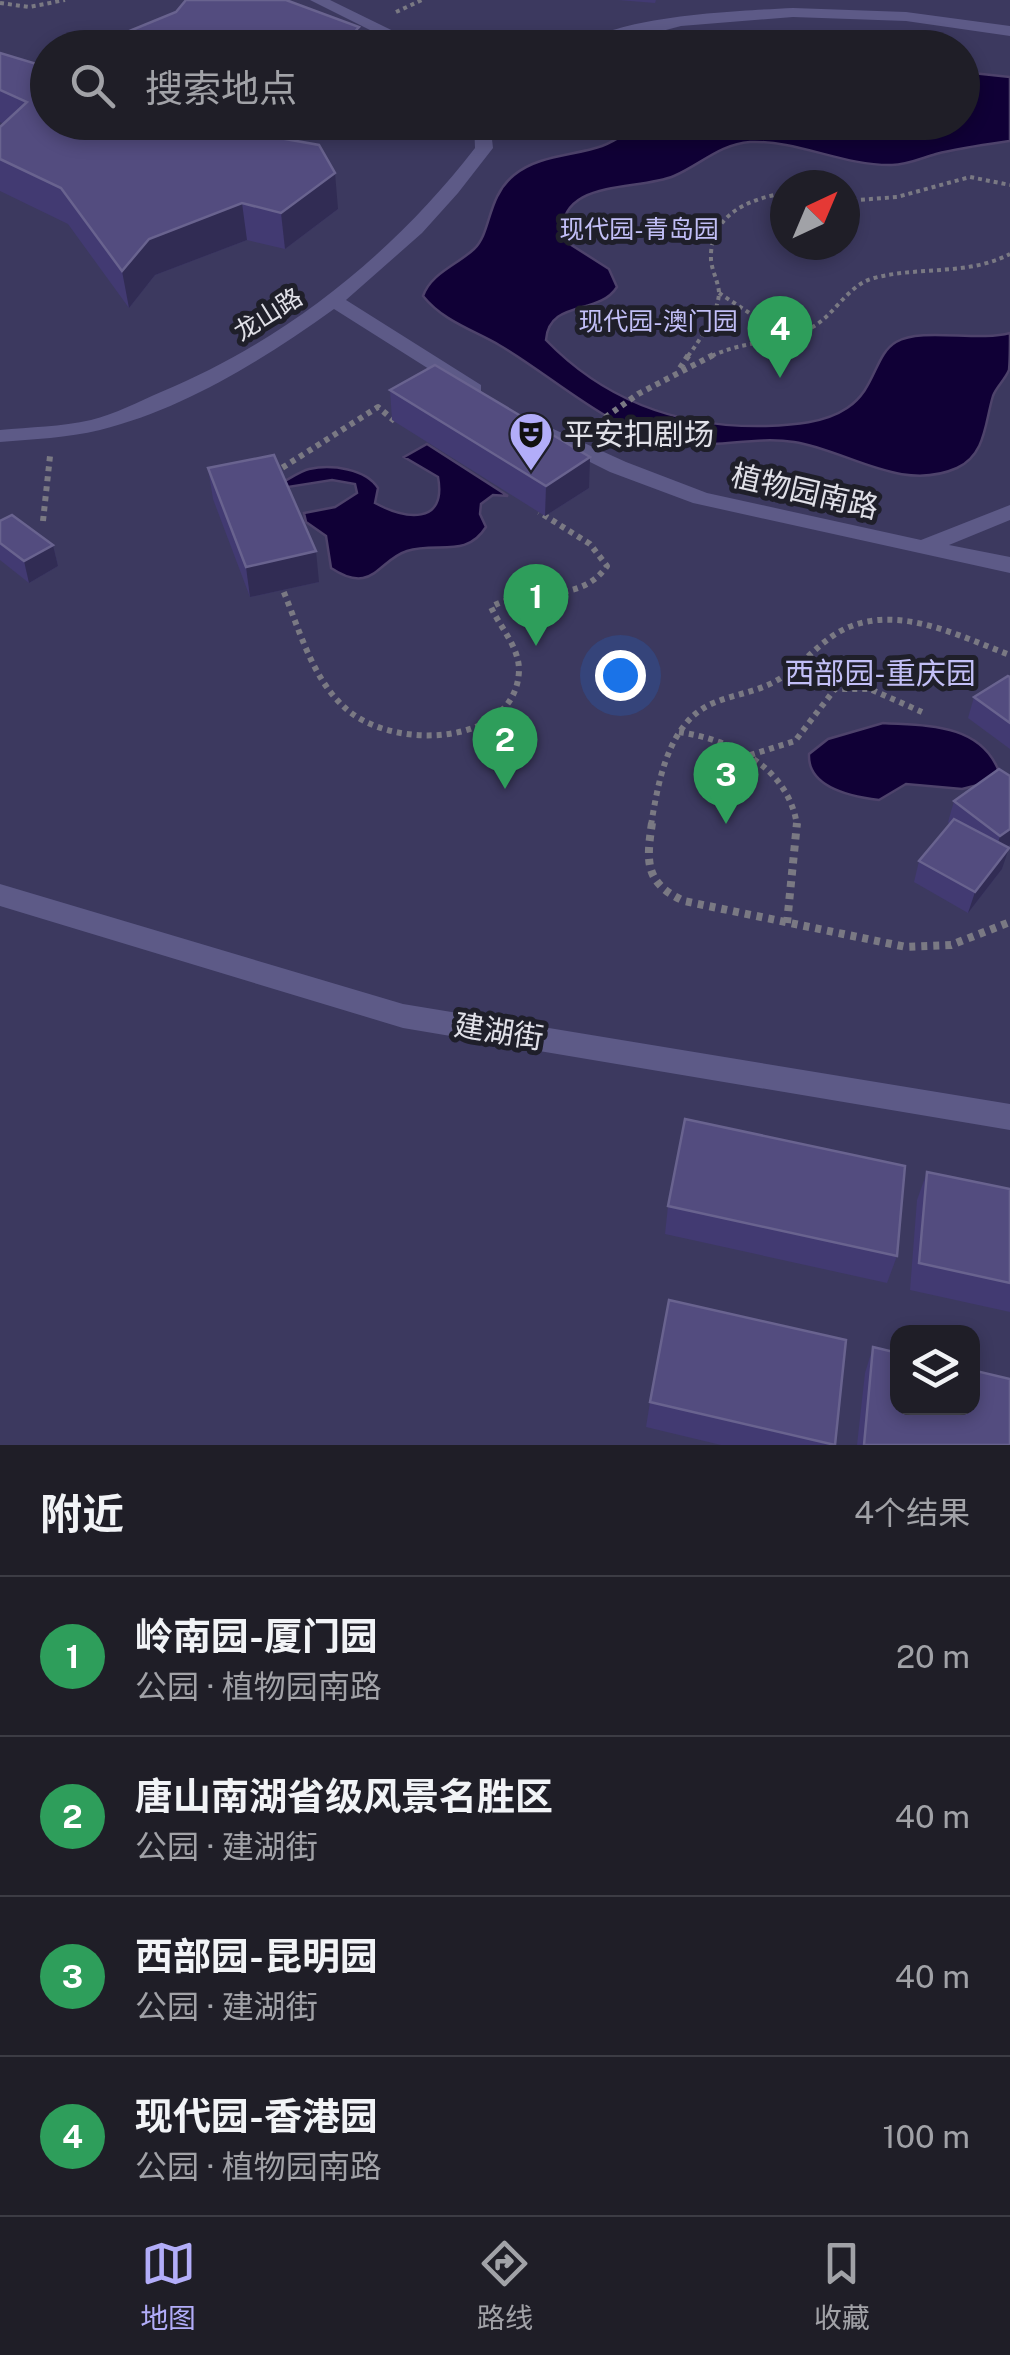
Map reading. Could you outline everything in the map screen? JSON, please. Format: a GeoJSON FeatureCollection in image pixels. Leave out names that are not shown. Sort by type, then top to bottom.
{"type":"FeatureCollection","features":[{"type":"Feature","properties":{"kind":"street"},"geometry":{"type":"LineString","coordinates":[[318,0],[382,30]]}},
{"type":"Feature","properties":{"kind":"street"},"geometry":{"type":"LineString","coordinates":[[634,30],[658,22],[735,12],[844,8],[912,14],[1010,31]]}},
{"type":"Feature","properties":{"kind":"street","name":"龙山路"},"geometry":{"type":"LineString","coordinates":[[0,436],[93,426],[195,388],[335,300],[464,176],[484,148],[483,140]]}},
{"type":"Feature","properties":{"kind":"street","name":"植物园南路"},"geometry":{"type":"LineString","coordinates":[[335,300],[503,408],[618,467],[701,498],[922,549],[1010,564]]}},
{"type":"Feature","properties":{"kind":"street"},"geometry":{"type":"LineString","coordinates":[[922,549],[1010,512]]}},
{"type":"Feature","properties":{"kind":"street","name":"建湖街"},"geometry":{"type":"LineString","coordinates":[[0,895],[404,1016],[1010,1116]]}},
{"type":"Feature","properties":{"kind":"path"},"geometry":{"type":"LineString","coordinates":[[0,3],[29,7],[65,0]]}},
{"type":"Feature","properties":{"kind":"path"},"geometry":{"type":"LineString","coordinates":[[860,199],[897,197],[970,178],[1010,184]]}},
{"type":"Feature","properties":{"kind":"path"},"geometry":{"type":"LineString","coordinates":[[770,196],[752,200],[719,223],[709,243],[712,277],[718,293],[754,316],[807,330]]}},
{"type":"Feature","properties":{"kind":"path"},"geometry":{"type":"LineString","coordinates":[[599,422],[638,394],[720,352],[807,330],[832,314],[843,298],[871,278],[986,266],[1010,254]]}},
{"type":"Feature","properties":{"kind":"path"},"geometry":{"type":"LineString","coordinates":[[677,372],[703,335],[718,293]]}},
{"type":"Feature","properties":{"kind":"path"},"geometry":{"type":"LineString","coordinates":[[270,476],[378,407],[406,428]]}},
{"type":"Feature","properties":{"kind":"path"},"geometry":{"type":"LineString","coordinates":[[43,521],[53,430]]}},
{"type":"Feature","properties":{"kind":"path"},"geometry":{"type":"LineString","coordinates":[[279,581],[326,685],[342,707],[384,731],[421,738],[450,735],[485,724],[516,689],[519,662],[491,607],[504,596],[532,590],[560,595],[582,590],[602,577],[606,566],[590,544],[529,506]]}},
{"type":"Feature","properties":{"kind":"path"},"geometry":{"type":"LineString","coordinates":[[1010,656],[948,632],[907,622],[865,620],[828,636],[779,680],[703,706],[680,732],[665,758],[647,863],[656,886],[684,901],[906,948],[951,945],[1010,922]]}},
{"type":"Feature","properties":{"kind":"path"},"geometry":{"type":"LineString","coordinates":[[749,755],[795,742],[835,688],[870,688],[922,712]]}},
{"type":"Feature","properties":{"kind":"path"},"geometry":{"type":"LineString","coordinates":[[680,732],[714,736],[749,755],[783,791],[796,815],[788,923]]}},
{"type":"Feature","properties":{"kind":"green space"},"geometry":{"type":"Polygon","coordinates":[[[0,0],[1010,0],[1010,1445],[0,1445],[0,0]]]}},
{"type":"Feature","properties":{"kind":"shaded area"},"geometry":{"type":"Polygon","coordinates":[[[980,74],[1010,77],[1010,141],[892,165],[750,142],[720,151],[674,176],[585,196],[572,205],[564,219],[562,239],[609,269],[617,287],[599,302],[556,318],[546,340],[594,380],[646,407],[704,422],[766,426],[819,420],[847,408],[864,391],[883,355],[896,342],[920,336],[1010,333],[1009,370],[993,396],[983,437],[974,455],[957,468],[915,476],[794,442],[694,445],[655,439],[585,403],[499,345],[449,319],[423,296],[438,275],[480,242],[498,194],[514,175],[534,163],[614,140],[980,140],[980,74]]]}},
{"type":"Feature","properties":{"kind":"shaded area"},"geometry":{"type":"Polygon","coordinates":[[[427,444],[508,496],[493,495],[481,504],[480,514],[486,527],[478,537],[460,546],[418,548],[397,555],[366,577],[345,576],[331,568],[326,536],[306,522],[304,513],[335,507],[357,493],[355,484],[332,480],[282,488],[279,484],[309,469],[348,469],[365,476],[378,488],[375,503],[399,513],[421,514],[436,504],[438,477],[404,457],[427,444]]]}},
{"type":"Feature","properties":{"kind":"shaded area"},"geometry":{"type":"Polygon","coordinates":[[[883,723],[933,727],[964,735],[989,754],[998,769],[994,781],[962,789],[906,784],[879,800],[834,789],[816,776],[809,754],[828,739],[883,723]]]}},
{"type":"Feature","properties":{"kind":"building"},"geometry":{"type":"Polygon","coordinates":[[[186,0],[286,0],[359,27],[132,30],[176,12],[186,0]]]}},
{"type":"Feature","properties":{"kind":"building"},"geometry":{"type":"Polygon","coordinates":[[[0,53],[30,62],[30,140],[291,140],[319,145],[335,173],[281,213],[242,203],[149,239],[122,271],[61,188],[0,159],[0,127],[27,102],[0,90],[0,53]]]}},
{"type":"Feature","properties":{"kind":"building"},"geometry":{"type":"Polygon","coordinates":[[[435,365],[590,457],[546,486],[390,390],[435,365]]]}},
{"type":"Feature","properties":{"kind":"building"},"geometry":{"type":"Polygon","coordinates":[[[274,455],[316,551],[246,567],[208,468],[274,455]]]}},
{"type":"Feature","properties":{"kind":"building"},"geometry":{"type":"Polygon","coordinates":[[[12,515],[53,545],[24,561],[0,543],[0,521],[12,515]]]}},
{"type":"Feature","properties":{"kind":"building"},"geometry":{"type":"Polygon","coordinates":[[[1010,677],[1010,723],[974,697],[1010,677]]]}},
{"type":"Feature","properties":{"kind":"building"},"geometry":{"type":"Polygon","coordinates":[[[999,769],[1010,776],[1010,829],[1000,836],[954,801],[999,769]]]}},
{"type":"Feature","properties":{"kind":"building"},"geometry":{"type":"Polygon","coordinates":[[[954,819],[1009,848],[975,892],[919,861],[954,819]]]}},
{"type":"Feature","properties":{"kind":"building"},"geometry":{"type":"Polygon","coordinates":[[[685,1119],[905,1166],[897,1256],[668,1206],[685,1119]]]}},
{"type":"Feature","properties":{"kind":"building"},"geometry":{"type":"Polygon","coordinates":[[[927,1172],[1010,1189],[1010,1283],[919,1263],[927,1172]]]}},
{"type":"Feature","properties":{"kind":"building"},"geometry":{"type":"Polygon","coordinates":[[[669,1300],[846,1340],[835,1445],[650,1402],[669,1300]]]}},
{"type":"Feature","properties":{"kind":"building"},"geometry":{"type":"Polygon","coordinates":[[[873,1347],[890,1351],[890,1415],[980,1415],[980,1372],[1010,1379],[1010,1445],[864,1445],[873,1347]]]}},
{"type":"Feature","properties":{"kind":"place","name":"现代园-香港园"},"geometry":{"type":"Point","coordinates":[780,378]}},
{"type":"Feature","properties":{"kind":"place","name":"平安扣剧场"},"geometry":{"type":"Point","coordinates":[531,472]}},
{"type":"Feature","properties":{"kind":"place","name":"岭南园-厦门园"},"geometry":{"type":"Point","coordinates":[536,646]}},
{"type":"Feature","properties":{"kind":"place","name":"唐山南湖省级风景名胜区"},"geometry":{"type":"Point","coordinates":[505,789]}},
{"type":"Feature","properties":{"kind":"place","name":"西部园-昆明园"},"geometry":{"type":"Point","coordinates":[726,824]}},
{"type":"Feature","properties":{"kind":"park label","name":"现代园-青岛园"},"geometry":{"type":"Point","coordinates":[639,229]}},
{"type":"Feature","properties":{"kind":"park label","name":"现代园-澳门园"},"geometry":{"type":"Point","coordinates":[658,321]}},
{"type":"Feature","properties":{"kind":"park label","name":"西部园-重庆园"},"geometry":{"type":"Point","coordinates":[880,673]}}]}
